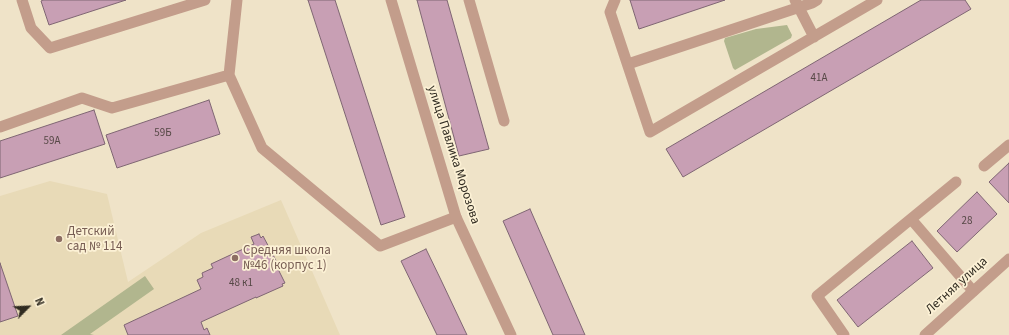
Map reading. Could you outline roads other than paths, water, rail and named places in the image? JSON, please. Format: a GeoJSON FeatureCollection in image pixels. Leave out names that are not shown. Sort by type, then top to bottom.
{"type":"FeatureCollection","features":[{"type":"Feature","properties":{"kind":"street"},"geometry":{"type":"LineString","coordinates":[[22,0],[31,28],[50,48],[205,0]]}},
{"type":"Feature","properties":{"kind":"street"},"geometry":{"type":"LineString","coordinates":[[237,0],[229,76],[262,148],[380,246],[456,218]]}},
{"type":"Feature","properties":{"kind":"street","name":"улица Павлика Морозова"},"geometry":{"type":"LineString","coordinates":[[391,0],[456,218],[510,335]]}},
{"type":"Feature","properties":{"kind":"street"},"geometry":{"type":"LineString","coordinates":[[469,0],[504,122]]}},
{"type":"Feature","properties":{"kind":"street"},"geometry":{"type":"LineString","coordinates":[[615,0],[610,12],[650,132],[877,0]]}},
{"type":"Feature","properties":{"kind":"street"},"geometry":{"type":"LineString","coordinates":[[628,64],[797,4],[817,0]]}},
{"type":"Feature","properties":{"kind":"street"},"geometry":{"type":"LineString","coordinates":[[797,4],[814,37]]}},
{"type":"Feature","properties":{"kind":"street"},"geometry":{"type":"LineString","coordinates":[[0,127],[82,98],[112,108],[229,76]]}},
{"type":"Feature","properties":{"kind":"street"},"geometry":{"type":"LineString","coordinates":[[984,166],[1009,145]]}},
{"type":"Feature","properties":{"kind":"street"},"geometry":{"type":"LineString","coordinates":[[844,335],[817,296],[956,182]]}},
{"type":"Feature","properties":{"kind":"street"},"geometry":{"type":"LineString","coordinates":[[911,219],[973,291]]}},
{"type":"Feature","properties":{"kind":"street","name":"Летняя улица"},"geometry":{"type":"LineString","coordinates":[[925,335],[1009,259]]}},
{"type":"Feature","properties":{"kind":"place","name":"Детский сад № 114"},"geometry":{"type":"Point","coordinates":[59,239]}},
{"type":"Feature","properties":{"kind":"place","name":"Средняя школа №46 (корпус 1)"},"geometry":{"type":"Point","coordinates":[235,258]}}]}
